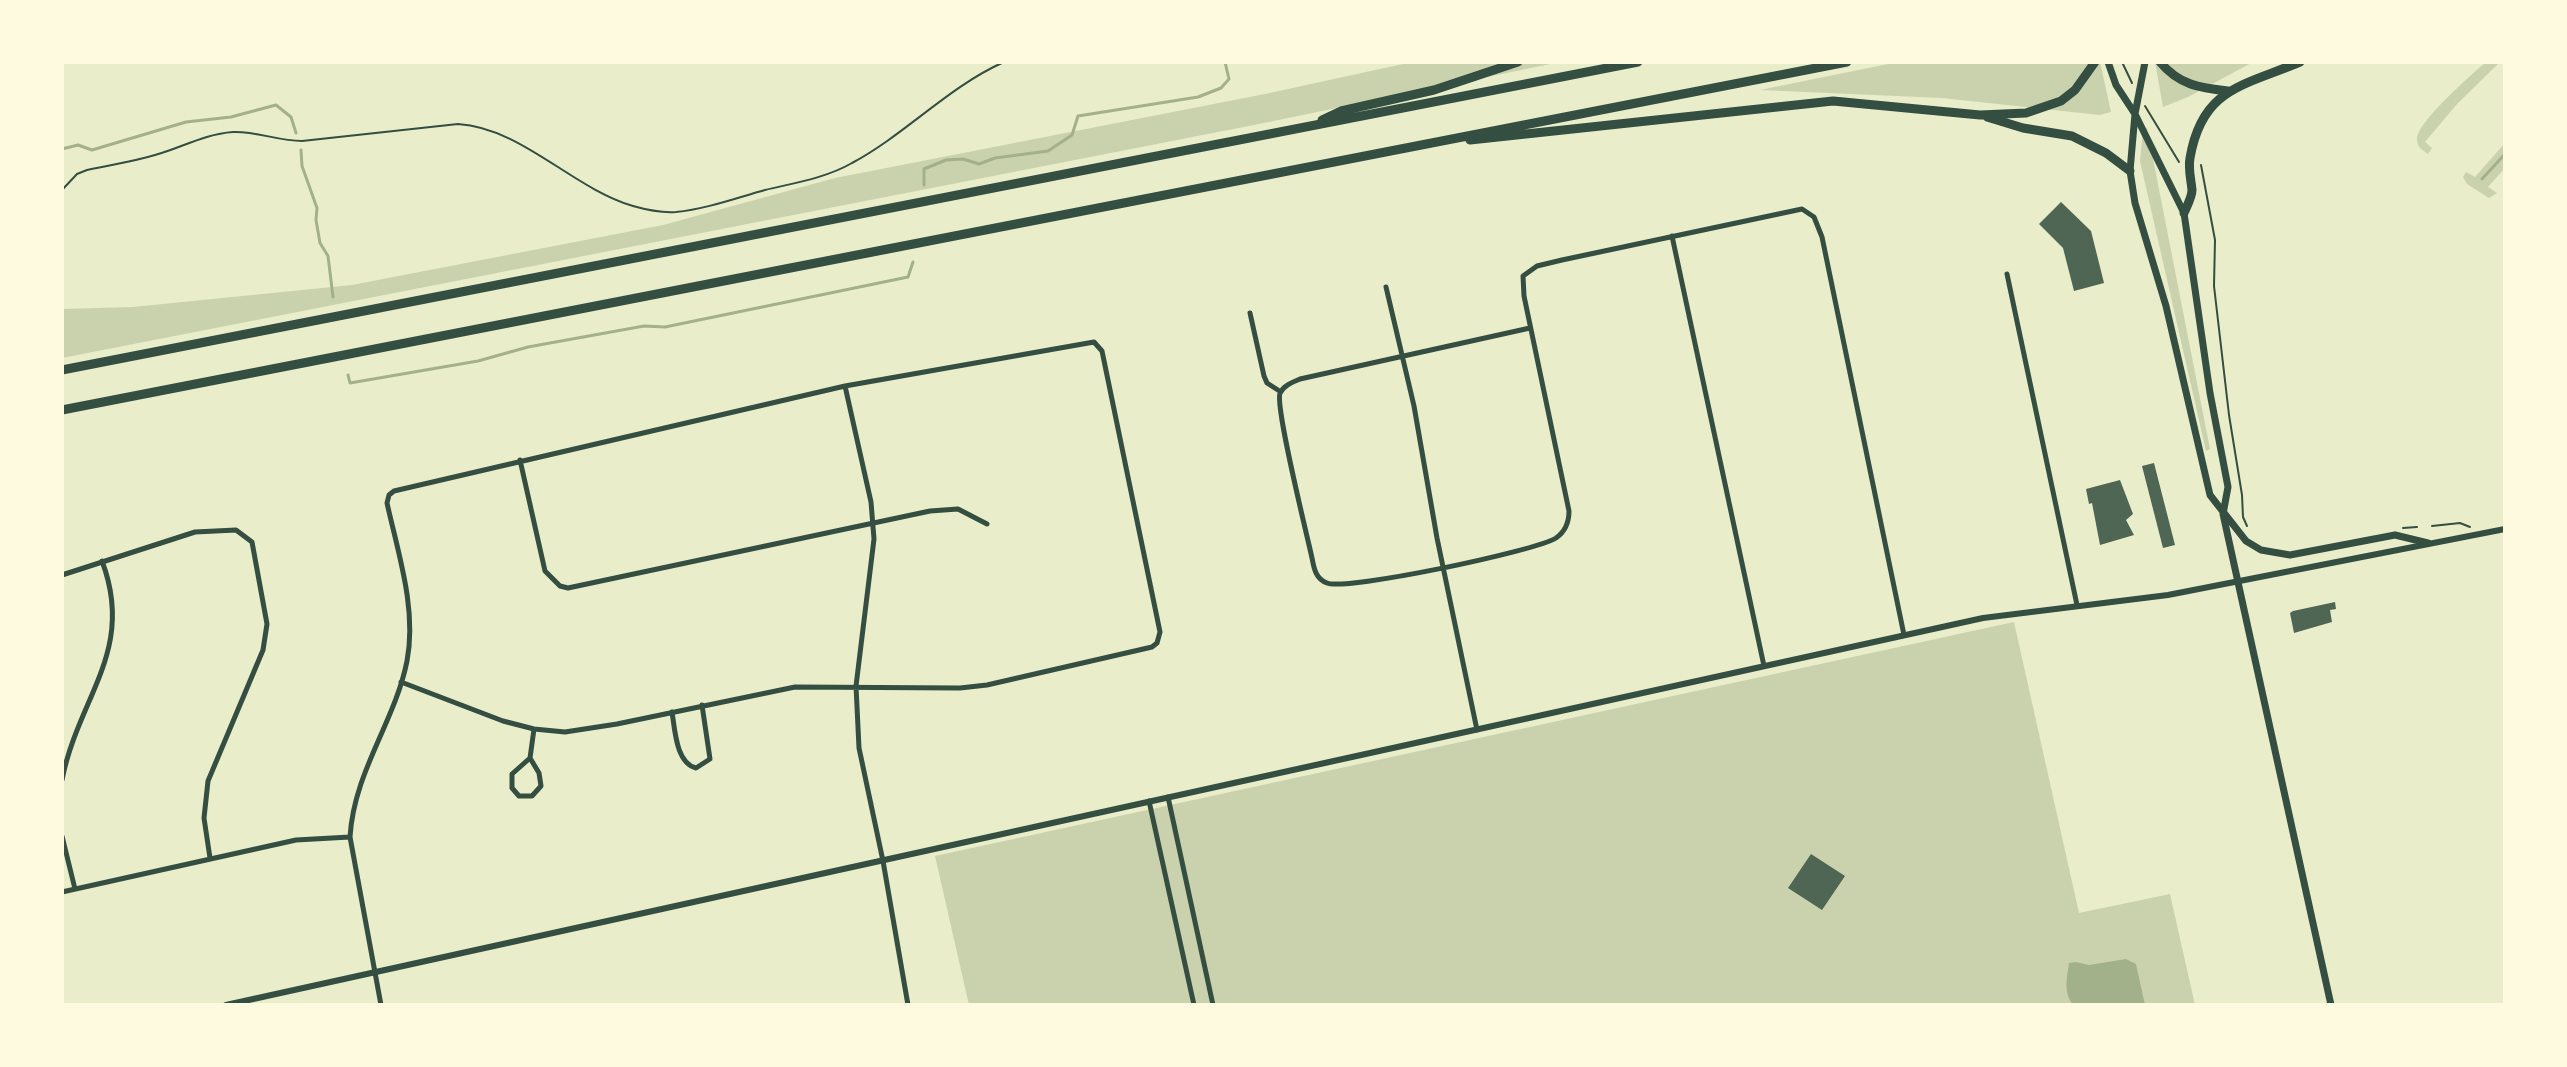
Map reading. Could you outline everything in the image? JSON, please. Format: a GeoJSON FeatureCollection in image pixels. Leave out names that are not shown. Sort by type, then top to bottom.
{"type":"FeatureCollection","features":[{"type":"Feature","properties":{"kind":"highway"},"geometry":{"type":"LineString","coordinates":[[1309,126],[1341,111],[1434,90],[1518,62]]}},
{"type":"Feature","properties":{"kind":"highway"},"geometry":{"type":"LineString","coordinates":[[62,370],[1638,62]]}},
{"type":"Feature","properties":{"kind":"highway"},"geometry":{"type":"LineString","coordinates":[[62,410],[1847,62]]}},
{"type":"Feature","properties":{"kind":"highway"},"geometry":{"type":"LineString","coordinates":[[1442,141],[1495,139],[1814,102],[1874,103],[1980,115],[2026,113],[2061,101],[2075,90],[2095,62]]}},
{"type":"Feature","properties":{"kind":"highway"},"geometry":{"type":"LineString","coordinates":[[2160,62],[2181,81],[2200,88],[2228,91]]}},
{"type":"Feature","properties":{"kind":"highway"},"geometry":{"type":"LineString","coordinates":[[2184,213],[2192,193],[2189,163],[2193,143],[2210,106],[2228,91],[2300,62]]}},
{"type":"Feature","properties":{"kind":"highway"},"geometry":{"type":"LineString","coordinates":[[1980,115],[2023,128],[2072,136],[2106,153],[2130,171]]}},
{"type":"Feature","properties":{"kind":"main road"},"geometry":{"type":"LineString","coordinates":[[2108,62],[2116,85],[2135,114],[2184,213],[2210,393],[2228,487],[2223,514],[2331,1005]]}},
{"type":"Feature","properties":{"kind":"main road"},"geometry":{"type":"LineString","coordinates":[[2145,62],[2135,114],[2130,171],[2139,224],[2166,306],[2210,495],[2246,541],[2255,548],[2273,553],[2290,555],[2395,535],[2428,543]]}},
{"type":"Feature","properties":{"kind":"street"},"geometry":{"type":"LineString","coordinates":[[1530,328],[1300,379],[1281,392],[1279,403],[1286,440],[1318,578],[1325,583],[1342,586],[1444,566],[1543,544],[1559,536],[1566,528],[1569,511],[1522,283],[1528,270],[1794,210],[1809,212],[1822,237],[1904,635]]}},
{"type":"Feature","properties":{"kind":"street"},"geometry":{"type":"LineString","coordinates":[[1672,236],[1764,666]]}},
{"type":"Feature","properties":{"kind":"street"},"geometry":{"type":"LineString","coordinates":[[2007,274],[2077,605]]}},
{"type":"Feature","properties":{"kind":"street"},"geometry":{"type":"LineString","coordinates":[[1386,287],[1477,730]]}},
{"type":"Feature","properties":{"kind":"street"},"geometry":{"type":"LineString","coordinates":[[1250,313],[1264,376],[1267,383],[1281,392]]}},
{"type":"Feature","properties":{"kind":"street"},"geometry":{"type":"LineString","coordinates":[[381,1005],[350,837],[357,792],[407,664],[410,624],[405,583],[387,503],[390,494],[520,460],[845,386],[1094,342],[1102,351],[1160,632],[1157,643],[1143,651],[987,685],[960,688],[782,688],[578,732],[534,729],[503,721],[401,682]]}},
{"type":"Feature","properties":{"kind":"street"},"geometry":{"type":"LineString","coordinates":[[845,386],[863,459],[873,523],[872,566],[856,686],[859,748],[883,861],[908,1005]]}},
{"type":"Feature","properties":{"kind":"street"},"geometry":{"type":"LineString","coordinates":[[520,460],[545,571],[560,586],[568,588],[946,509],[969,513],[987,524]]}},
{"type":"Feature","properties":{"kind":"street"},"geometry":{"type":"LineString","coordinates":[[226,1005],[1994,616],[2157,596],[2505,529]]}},
{"type":"Feature","properties":{"kind":"street"},"geometry":{"type":"LineString","coordinates":[[62,575],[195,532],[236,530],[252,542],[267,624],[263,650],[208,781],[204,818],[210,858]]}},
{"type":"Feature","properties":{"kind":"street"},"geometry":{"type":"LineString","coordinates":[[62,780],[64,761],[103,666],[112,631],[114,607],[102,561]]}},
{"type":"Feature","properties":{"kind":"street"},"geometry":{"type":"LineString","coordinates":[[672,712],[682,757],[691,767],[701,767],[710,759],[702,705]]}},
{"type":"Feature","properties":{"kind":"street"},"geometry":{"type":"LineString","coordinates":[[530,758],[512,774],[512,788],[519,796],[532,796],[541,786],[539,773],[530,758],[534,729]]}},
{"type":"Feature","properties":{"kind":"street"},"geometry":{"type":"LineString","coordinates":[[1168,797],[1213,1005]]}},
{"type":"Feature","properties":{"kind":"street"},"geometry":{"type":"LineString","coordinates":[[1149,801],[1194,1005]]}},
{"type":"Feature","properties":{"kind":"street"},"geometry":{"type":"LineString","coordinates":[[62,836],[75,889]]}},
{"type":"Feature","properties":{"kind":"street"},"geometry":{"type":"LineString","coordinates":[[62,892],[296,840],[350,837]]}},
{"type":"Feature","properties":{"kind":"path"},"geometry":{"type":"LineString","coordinates":[[62,190],[77,174],[87,170],[150,156],[218,134],[241,132],[276,140],[302,141],[458,124],[480,126],[501,134],[621,202],[645,209],[675,212],[840,169],[863,157],[969,80],[1004,62]]}},
{"type":"Feature","properties":{"kind":"path"},"geometry":{"type":"LineString","coordinates":[[2122,62],[2140,97],[2182,163]]}},
{"type":"Feature","properties":{"kind":"path"},"geometry":{"type":"LineString","coordinates":[[2200,165],[2214,231],[2214,286],[2243,517],[2248,528]]}},
{"type":"Feature","properties":{"kind":"path"},"geometry":{"type":"LineString","coordinates":[[2432,526],[2460,523]]}},
{"type":"Feature","properties":{"kind":"shaded area"},"geometry":{"type":"Polygon","coordinates":[[[1412,62],[1560,62],[1259,124],[62,358],[62,309],[133,307],[352,285],[663,225],[835,178],[1412,62]]]}},
{"type":"Feature","properties":{"kind":"shaded area"},"geometry":{"type":"Polygon","coordinates":[[[1898,62],[2100,62],[2111,112],[2100,115],[1942,98],[1760,90],[1898,62]]]}},
{"type":"Feature","properties":{"kind":"shaded area"},"geometry":{"type":"Polygon","coordinates":[[[2155,62],[2253,62],[2163,107],[2155,62]]]}},
{"type":"Feature","properties":{"kind":"shaded area"},"geometry":{"type":"Polygon","coordinates":[[[2486,62],[2500,62],[2457,104],[2425,142],[2432,148],[2428,154],[2422,150],[2417,139],[2426,121],[2486,62]]]}},
{"type":"Feature","properties":{"kind":"shaded area"},"geometry":{"type":"Polygon","coordinates":[[[2147,128],[2210,449],[2206,451],[2140,161],[2143,129],[2147,128]]]}},
{"type":"Feature","properties":{"kind":"shaded area"},"geometry":{"type":"Polygon","coordinates":[[[2505,143],[2505,168],[2488,187],[2497,193],[2489,198],[2467,184],[2463,177],[2466,172],[2475,177],[2505,143]]]}},
{"type":"Feature","properties":{"kind":"shaded area"},"geometry":{"type":"Polygon","coordinates":[[[2014,622],[2079,913],[2170,894],[2195,1005],[969,1005],[935,856],[2014,622]]]}},
{"type":"Feature","properties":{"kind":"shaded area"},"geometry":{"type":"Polygon","coordinates":[[[2126,959],[2136,964],[2145,1005],[2073,1005],[2067,990],[2069,963],[2089,965],[2126,959]]]}},
{"type":"Feature","properties":{"kind":"building"},"geometry":{"type":"Polygon","coordinates":[[[2061,202],[2091,231],[2104,283],[2074,291],[2063,248],[2039,224],[2061,202]]]}},
{"type":"Feature","properties":{"kind":"building"},"geometry":{"type":"Polygon","coordinates":[[[2154,463],[2175,545],[2163,548],[2142,466],[2154,463]]]}},
{"type":"Feature","properties":{"kind":"building"},"geometry":{"type":"Polygon","coordinates":[[[2120,480],[2133,514],[2126,520],[2134,535],[2100,545],[2092,503],[2089,504],[2086,489],[2120,480]]]}},
{"type":"Feature","properties":{"kind":"building"},"geometry":{"type":"Polygon","coordinates":[[[2335,602],[2336,609],[2330,610],[2332,622],[2294,633],[2290,613],[2335,602]]]}},
{"type":"Feature","properties":{"kind":"building"},"geometry":{"type":"Polygon","coordinates":[[[1811,854],[1845,876],[1822,910],[1788,888],[1811,854]]]}},
{"type":"Feature","properties":{"kind":"waterway"},"geometry":{"type":"LineString","coordinates":[[924,185],[924,169],[946,160],[963,159],[979,164],[995,158],[1048,151],[1072,135],[1078,116],[1198,97],[1221,88],[1229,79],[1225,62]]}},
{"type":"Feature","properties":{"kind":"waterway"},"geometry":{"type":"LineString","coordinates":[[62,149],[78,145],[92,150],[186,122],[231,117],[276,105],[291,117],[296,133]]}},
{"type":"Feature","properties":{"kind":"waterway"},"geometry":{"type":"LineString","coordinates":[[301,150],[302,166],[317,208],[320,243],[328,256],[333,297]]}},
{"type":"Feature","properties":{"kind":"waterway"},"geometry":{"type":"LineString","coordinates":[[2482,179],[2505,154]]}},
{"type":"Feature","properties":{"kind":"waterway"},"geometry":{"type":"LineString","coordinates":[[348,375],[350,383],[478,361],[528,347],[644,326],[665,327],[908,277],[913,262]]}}]}
